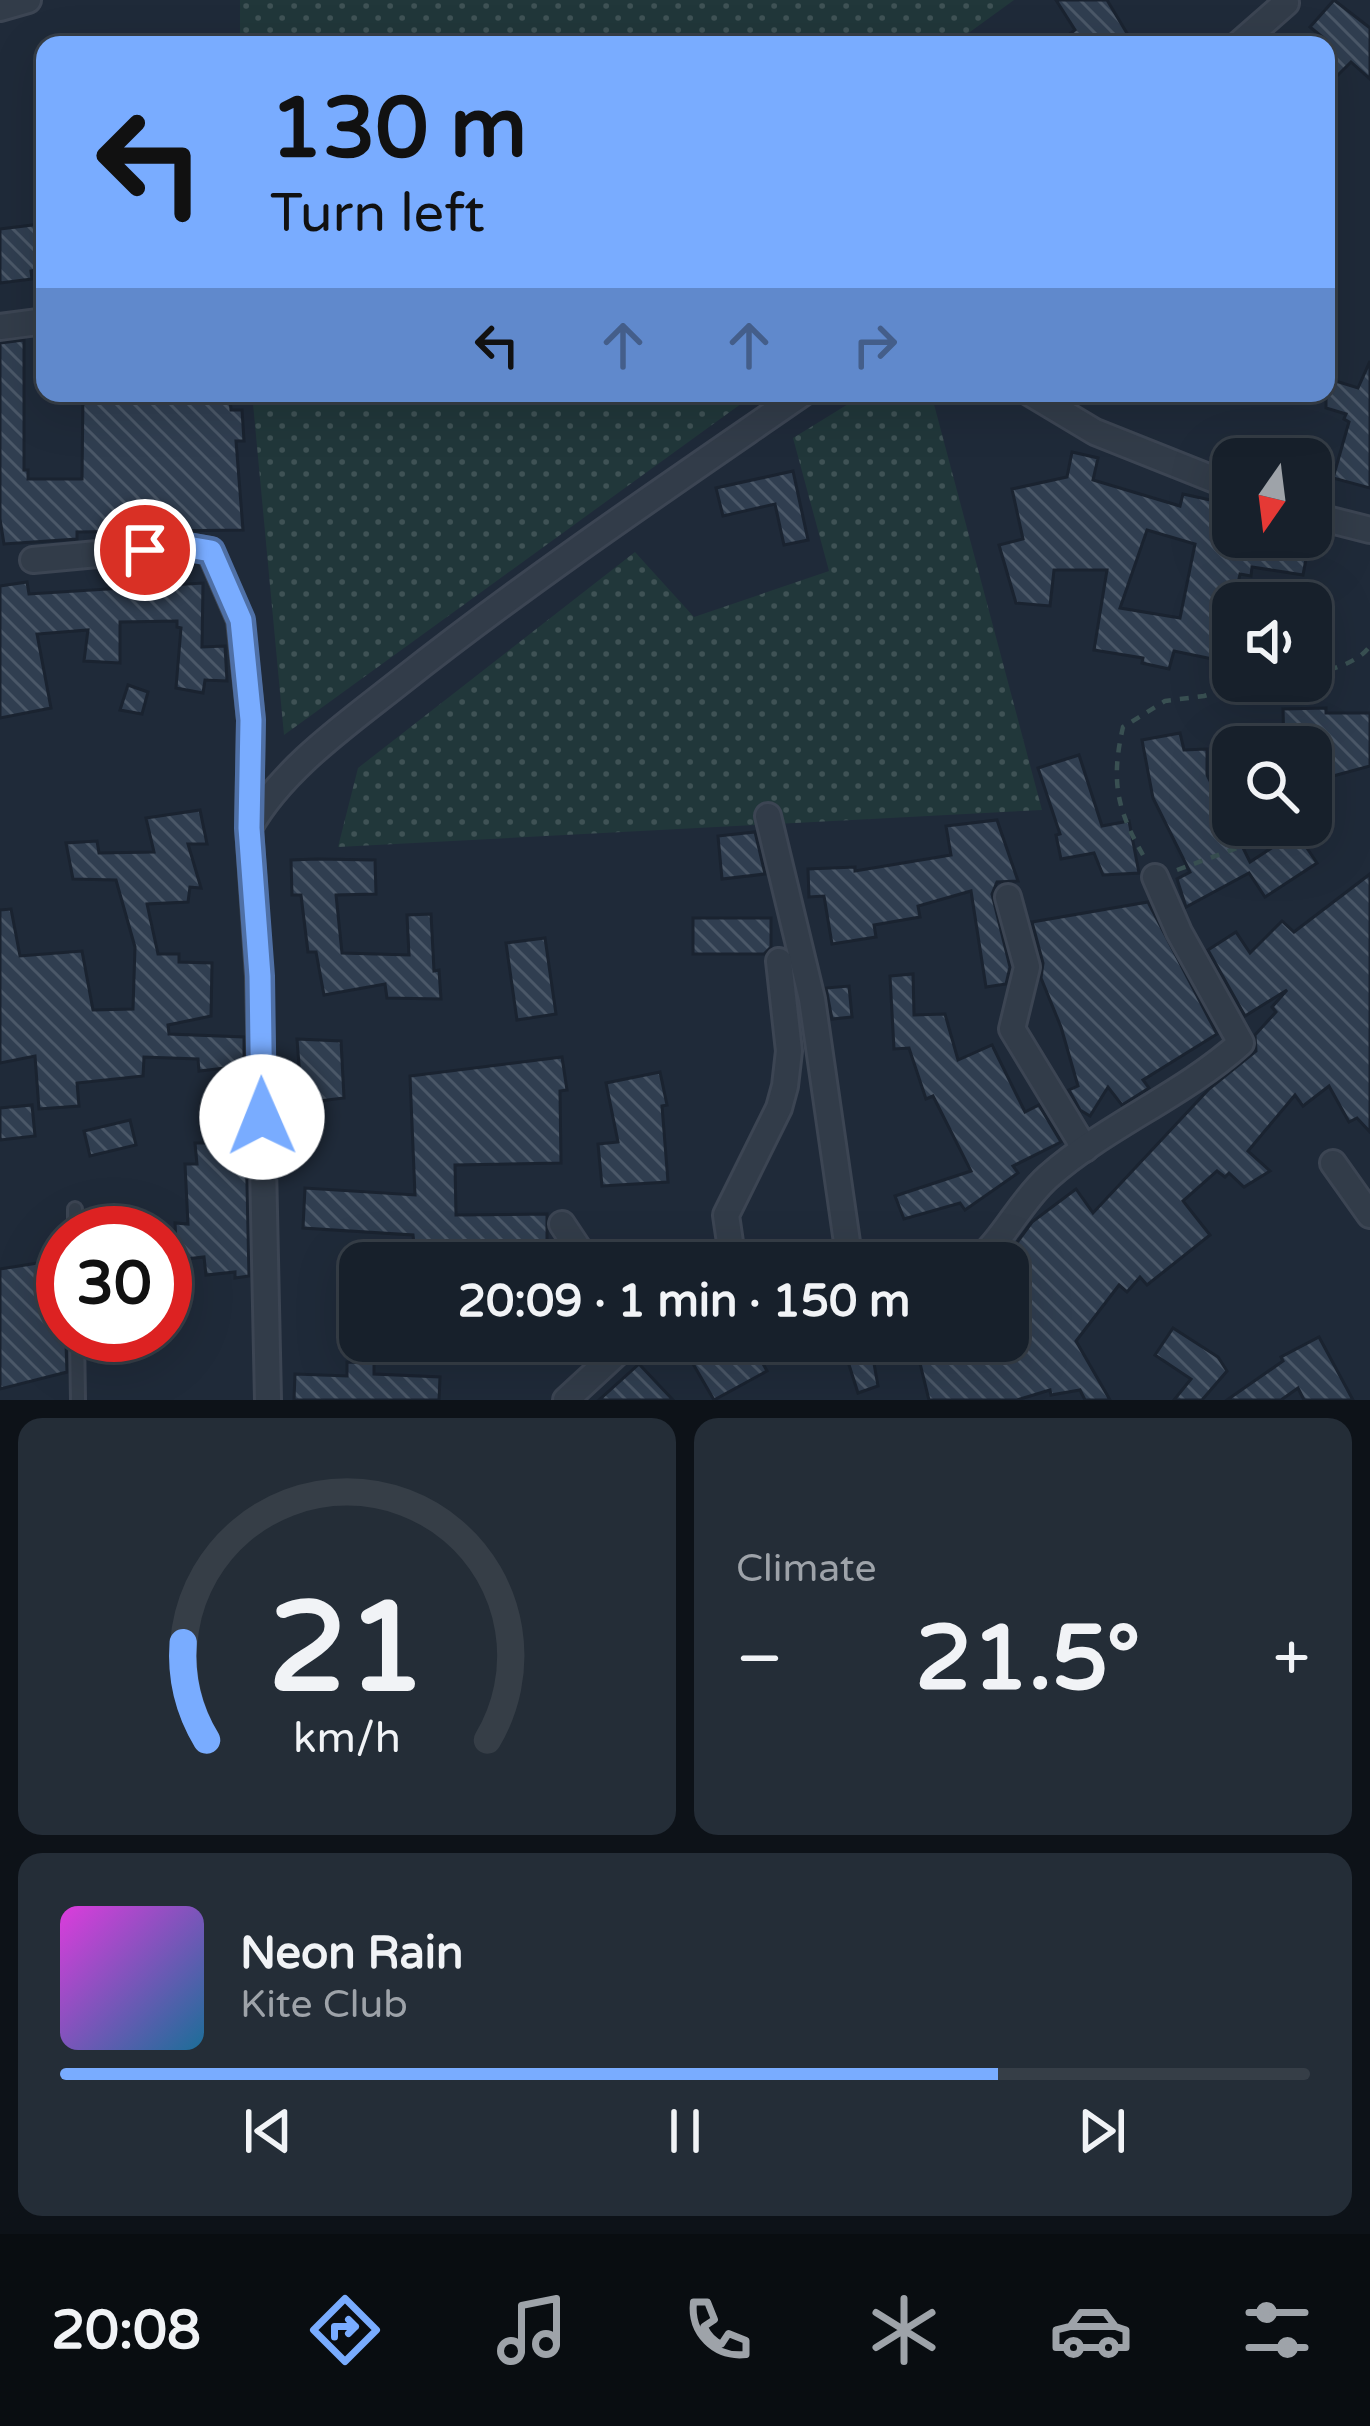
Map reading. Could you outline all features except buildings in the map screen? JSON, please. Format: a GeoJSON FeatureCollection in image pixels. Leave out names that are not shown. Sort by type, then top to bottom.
{"type":"FeatureCollection","features":[{"type":"Feature","properties":{"kind":"street"},"geometry":{"type":"LineString","coordinates":[[0,8],[28,0]]}},
{"type":"Feature","properties":{"kind":"street"},"geometry":{"type":"LineString","coordinates":[[1248,36],[1286,3]]}},
{"type":"Feature","properties":{"kind":"street"},"geometry":{"type":"LineString","coordinates":[[0,327],[36,323]]}},
{"type":"Feature","properties":{"kind":"street"},"geometry":{"type":"LineString","coordinates":[[249,828],[260,808],[345,725],[471,626],[789,402]]}},
{"type":"Feature","properties":{"kind":"street"},"geometry":{"type":"LineString","coordinates":[[1045,402],[1095,432],[1212,479]]}},
{"type":"Feature","properties":{"kind":"street"},"geometry":{"type":"LineString","coordinates":[[1332,520],[1370,530]]}},
{"type":"Feature","properties":{"kind":"street"},"geometry":{"type":"LineString","coordinates":[[33,560],[182,546],[211,551],[241,620],[251,720],[249,828],[260,976],[268,1400]]}},
{"type":"Feature","properties":{"kind":"street"},"geometry":{"type":"LineString","coordinates":[[768,816],[812,999],[847,1242]]}},
{"type":"Feature","properties":{"kind":"street"},"geometry":{"type":"LineString","coordinates":[[997,1242],[1044,1180],[1162,1103],[1241,1043],[1179,932],[1156,877]]}},
{"type":"Feature","properties":{"kind":"street"},"geometry":{"type":"LineString","coordinates":[[1008,897],[1027,967],[1012,1029],[1085,1149]]}},
{"type":"Feature","properties":{"kind":"street"},"geometry":{"type":"LineString","coordinates":[[730,1242],[726,1215],[785,1086],[789,1051],[778,962]]}},
{"type":"Feature","properties":{"kind":"street"},"geometry":{"type":"LineString","coordinates":[[1333,1162],[1370,1215]]}},
{"type":"Feature","properties":{"kind":"street"},"geometry":{"type":"LineString","coordinates":[[562,1224],[574,1242]]}},
{"type":"Feature","properties":{"kind":"street"},"geometry":{"type":"LineString","coordinates":[[566,1400],[610,1362]]}},
{"type":"Feature","properties":{"kind":"lane"},"geometry":{"type":"LineString","coordinates":[[77,1362],[78,1400]]}},
{"type":"Feature","properties":{"kind":"path"},"geometry":{"type":"LineString","coordinates":[[1332,667],[1370,646]]}},
{"type":"Feature","properties":{"kind":"path"},"geometry":{"type":"LineString","coordinates":[[1212,694],[1165,701],[1123,727],[1114,768],[1125,824],[1156,877],[1242,846]]}},
{"type":"Feature","properties":{"kind":"green space"},"geometry":{"type":"Polygon","coordinates":[[[240,0],[1014,0],[964,36],[240,36],[240,0]]]}},
{"type":"Feature","properties":{"kind":"green space"},"geometry":{"type":"Polygon","coordinates":[[[253,402],[744,402],[284,735],[253,402]]]}},
{"type":"Feature","properties":{"kind":"green space"},"geometry":{"type":"Polygon","coordinates":[[[851,402],[933,402],[1042,810],[338,847],[358,768],[635,552],[694,617],[829,571],[793,438],[851,402]]]}},
{"type":"Feature","properties":{"kind":"route"},"geometry":{"type":"LineString","coordinates":[[145,550],[182,546],[211,551],[241,620],[251,720],[249,828],[260,976],[262,1117]]}}]}
